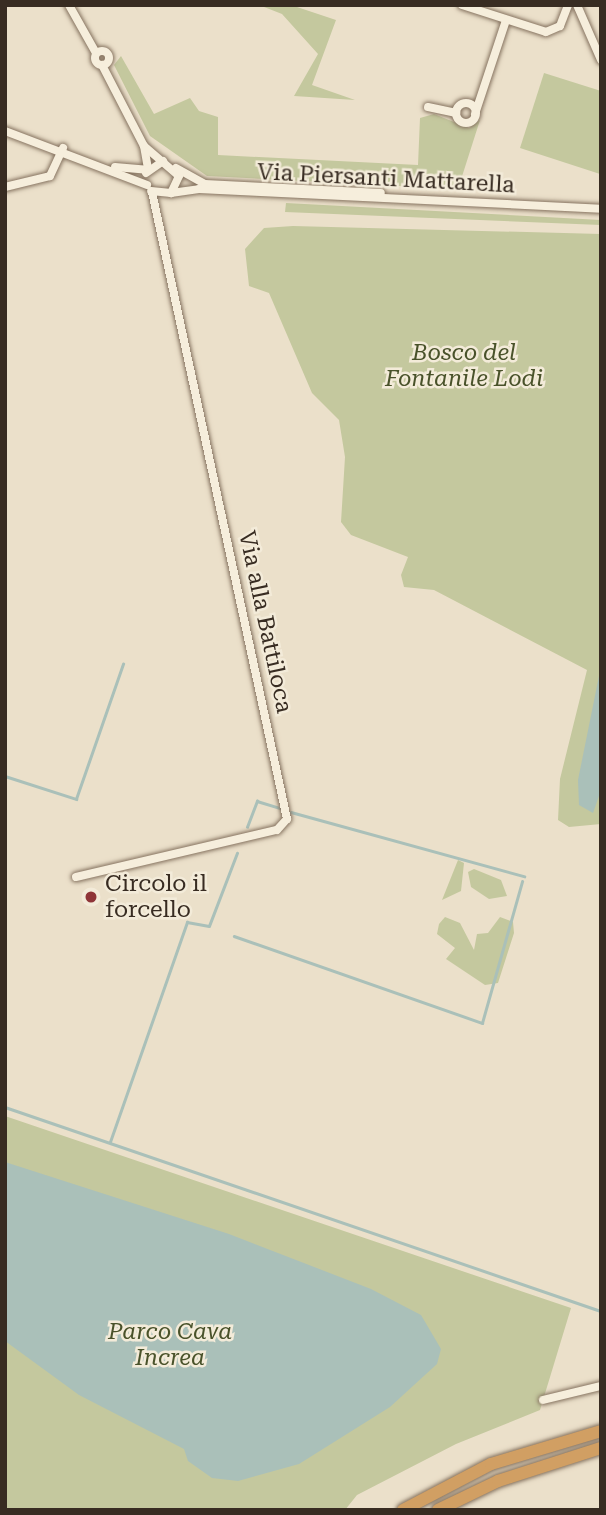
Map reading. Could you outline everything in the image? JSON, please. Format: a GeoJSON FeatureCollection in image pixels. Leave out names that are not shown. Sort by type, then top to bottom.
{"type":"FeatureCollection","features":[{"type":"Feature","properties":{"kind":"highway"},"geometry":{"type":"LineString","coordinates":[[403,1510],[491,1464],[601,1431]]}},
{"type":"Feature","properties":{"kind":"highway"},"geometry":{"type":"LineString","coordinates":[[438,1510],[509,1477],[601,1448]]}},
{"type":"Feature","properties":{"kind":"street"},"geometry":{"type":"LineString","coordinates":[[69,5],[106,66],[145,146],[149,189]]}},
{"type":"Feature","properties":{"kind":"street"},"geometry":{"type":"LineString","coordinates":[[462,5],[550,32],[568,5]]}},
{"type":"Feature","properties":{"kind":"street"},"geometry":{"type":"LineString","coordinates":[[577,5],[601,60]]}},
{"type":"Feature","properties":{"kind":"street"},"geometry":{"type":"LineString","coordinates":[[428,107],[456,113],[465,123],[475,114],[506,19]]}},
{"type":"Feature","properties":{"kind":"street"},"geometry":{"type":"LineString","coordinates":[[456,113],[479,99]]}},
{"type":"Feature","properties":{"kind":"street"},"geometry":{"type":"LineString","coordinates":[[470,104],[475,114]]}},
{"type":"Feature","properties":{"kind":"street"},"geometry":{"type":"LineString","coordinates":[[5,129],[121,168],[148,169],[163,161]]}},
{"type":"Feature","properties":{"kind":"street"},"geometry":{"type":"LineString","coordinates":[[145,146],[176,168],[179,181],[170,193],[162,214]]}},
{"type":"Feature","properties":{"kind":"street"},"geometry":{"type":"LineString","coordinates":[[5,187],[50,176],[62,149]]}},
{"type":"Feature","properties":{"kind":"street"},"geometry":{"type":"LineString","coordinates":[[62,149],[149,189],[170,193]]}},
{"type":"Feature","properties":{"kind":"street","name":"Via Piersanti Mattarella"},"geometry":{"type":"LineString","coordinates":[[176,168],[205,184],[601,204]]}},
{"type":"Feature","properties":{"kind":"street","name":"Via alla Battiloca"},"geometry":{"type":"LineString","coordinates":[[76,877],[277,830],[287,819],[162,214],[149,189]]}},
{"type":"Feature","properties":{"kind":"street","name":"Via Piersanti Mattarella"},"geometry":{"type":"LineString","coordinates":[[170,193],[199,189],[601,209]]}},
{"type":"Feature","properties":{"kind":"street"},"geometry":{"type":"LineString","coordinates":[[543,1400],[601,1386]]}},
{"type":"Feature","properties":{"kind":"green space"},"geometry":{"type":"Polygon","coordinates":[[[259,5],[291,5],[336,20],[312,85],[355,100],[294,96],[318,54],[282,14],[259,5]]]}},
{"type":"Feature","properties":{"kind":"green space"},"geometry":{"type":"Polygon","coordinates":[[[121,56],[154,114],[190,98],[199,111],[218,117],[218,155],[418,165],[420,118],[434,114],[469,128],[480,120],[458,189],[207,176],[150,136],[114,65],[121,56]]]}},
{"type":"Feature","properties":{"kind":"green space"},"geometry":{"type":"Polygon","coordinates":[[[544,73],[601,91],[600,174],[520,148],[544,73]]]}},
{"type":"Feature","properties":{"kind":"green space"},"geometry":{"type":"Polygon","coordinates":[[[286,203],[601,220],[601,225],[285,212],[286,203]]]}},
{"type":"Feature","properties":{"kind":"green space","name":"Bosco del Fontanile Lodi"},"geometry":{"type":"Polygon","coordinates":[[[293,226],[601,234],[601,824],[569,827],[558,820],[560,779],[587,670],[434,590],[404,587],[401,575],[408,557],[351,535],[341,522],[345,457],[339,420],[312,393],[269,293],[249,286],[245,249],[264,228],[293,226]]]}},
{"type":"Feature","properties":{"kind":"green space"},"geometry":{"type":"Polygon","coordinates":[[[458,860],[464,863],[461,891],[442,900],[458,860]]]}},
{"type":"Feature","properties":{"kind":"green space"},"geometry":{"type":"Polygon","coordinates":[[[474,869],[501,880],[507,896],[489,899],[471,887],[468,872],[474,869]]]}},
{"type":"Feature","properties":{"kind":"green space"},"geometry":{"type":"Polygon","coordinates":[[[445,917],[460,923],[474,950],[477,934],[488,933],[500,917],[513,922],[514,933],[498,983],[485,985],[446,959],[455,948],[437,934],[439,924],[445,917]]]}},
{"type":"Feature","properties":{"kind":"green space","name":"Parco Cava Increa"},"geometry":{"type":"Polygon","coordinates":[[[5,1116],[571,1308],[540,1410],[456,1444],[357,1495],[345,1510],[5,1510],[5,1116]]]}},
{"type":"Feature","properties":{"kind":"water"},"geometry":{"type":"Polygon","coordinates":[[[601,666],[600,793],[593,813],[579,805],[578,780],[601,666]]]}},
{"type":"Feature","properties":{"kind":"water"},"geometry":{"type":"Polygon","coordinates":[[[5,1162],[229,1234],[371,1289],[421,1315],[441,1349],[437,1364],[390,1407],[299,1464],[238,1481],[212,1478],[188,1461],[184,1449],[79,1395],[5,1341],[5,1162]]]}},
{"type":"Feature","properties":{"kind":"waterway"},"geometry":{"type":"LineString","coordinates":[[5,776],[76,799],[123,664]]}},
{"type":"Feature","properties":{"kind":"waterway"},"geometry":{"type":"LineString","coordinates":[[247,827],[257,801],[280,808]]}},
{"type":"Feature","properties":{"kind":"waterway"},"geometry":{"type":"LineString","coordinates":[[291,812],[524,876]]}},
{"type":"Feature","properties":{"kind":"waterway"},"geometry":{"type":"LineString","coordinates":[[110,1142],[187,922],[209,926],[237,853]]}},
{"type":"Feature","properties":{"kind":"waterway"},"geometry":{"type":"LineString","coordinates":[[234,936],[482,1023],[522,882]]}},
{"type":"Feature","properties":{"kind":"waterway"},"geometry":{"type":"LineString","coordinates":[[5,1107],[601,1311]]}},
{"type":"Feature","properties":{"kind":"place","name":"Circolo il forcello"},"geometry":{"type":"Point","coordinates":[91,897]}}]}
